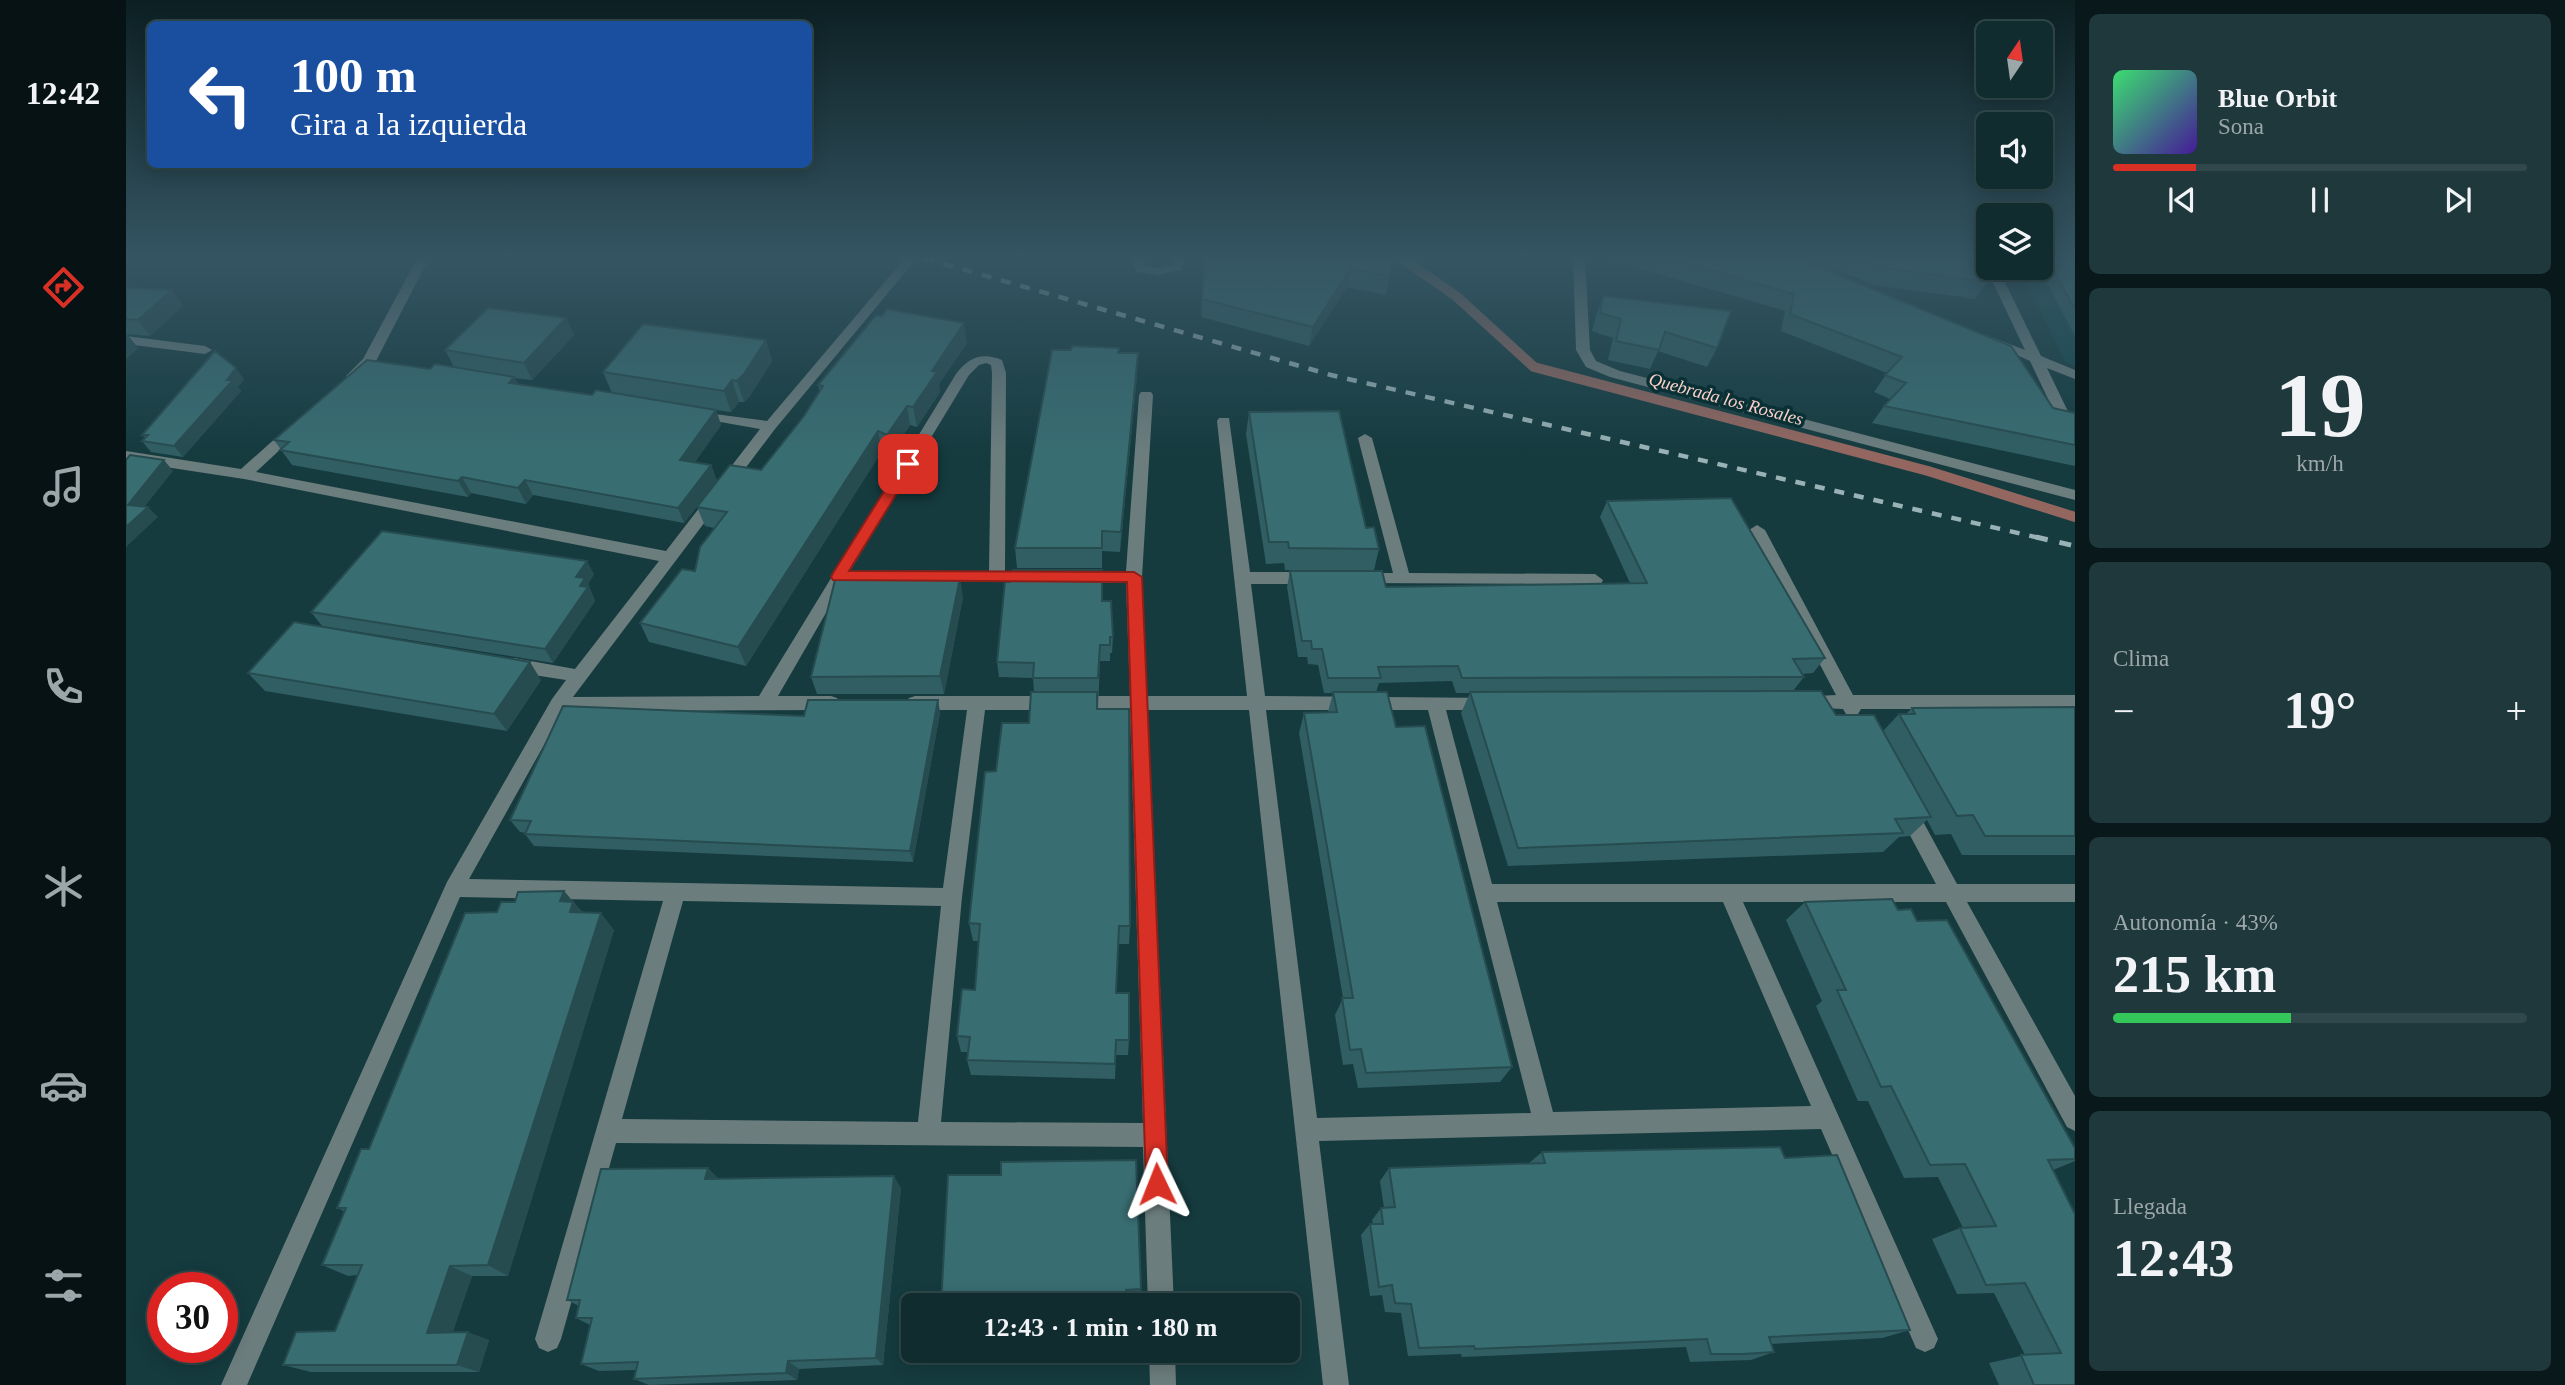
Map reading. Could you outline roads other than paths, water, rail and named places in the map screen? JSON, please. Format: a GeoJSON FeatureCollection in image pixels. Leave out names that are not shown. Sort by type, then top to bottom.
{"type":"FeatureCollection","features":[{"type":"Feature","properties":{"kind":"street"},"geometry":{"type":"LineString","coordinates":[[340,387],[375,362],[393,323]]}},
{"type":"Feature","properties":{"kind":"street"},"geometry":{"type":"LineString","coordinates":[[233,1385],[454,888],[558,704],[672,558],[770,426],[857,323]]}},
{"type":"Feature","properties":{"kind":"street"},"geometry":{"type":"LineString","coordinates":[[1582,323],[1583,350],[1591,364],[1615,374],[2075,495]]}},
{"type":"Feature","properties":{"kind":"street"},"geometry":{"type":"LineString","coordinates":[[2017,323],[2075,441]]}},
{"type":"Feature","properties":{"kind":"street"},"geometry":{"type":"LineString","coordinates":[[1983,337],[2075,375]]}},
{"type":"Feature","properties":{"kind":"street"},"geometry":{"type":"LineString","coordinates":[[126,340],[205,350]]}},
{"type":"Feature","properties":{"kind":"street"},"geometry":{"type":"LineString","coordinates":[[764,704],[972,362],[981,359],[997,363],[999,373],[997,577]]}},
{"type":"Feature","properties":{"kind":"street"},"geometry":{"type":"LineString","coordinates":[[1146,395],[1134,577],[1161,1293]]}},
{"type":"Feature","properties":{"kind":"street"},"geometry":{"type":"LineString","coordinates":[[677,411],[770,426]]}},
{"type":"Feature","properties":{"kind":"street"},"geometry":{"type":"LineString","coordinates":[[1224,421],[1336,1385]]}},
{"type":"Feature","properties":{"kind":"street"},"geometry":{"type":"LineString","coordinates":[[244,474],[302,422]]}},
{"type":"Feature","properties":{"kind":"street"},"geometry":{"type":"LineString","coordinates":[[1366,438],[1402,579]]}},
{"type":"Feature","properties":{"kind":"street"},"geometry":{"type":"LineString","coordinates":[[126,456],[244,474],[672,558]]}},
{"type":"Feature","properties":{"kind":"street"},"geometry":{"type":"LineString","coordinates":[[1757,530],[1861,725]]}},
{"type":"Feature","properties":{"kind":"street"},"geometry":{"type":"LineString","coordinates":[[839,577],[1024,577]]}},
{"type":"Feature","properties":{"kind":"street"},"geometry":{"type":"LineString","coordinates":[[1066,577],[1134,577]]}},
{"type":"Feature","properties":{"kind":"street"},"geometry":{"type":"LineString","coordinates":[[1243,578],[1595,580]]}},
{"type":"Feature","properties":{"kind":"street"},"geometry":{"type":"LineString","coordinates":[[499,663],[579,676]]}},
{"type":"Feature","properties":{"kind":"street"},"geometry":{"type":"LineString","coordinates":[[897,703],[1504,702]]}},
{"type":"Feature","properties":{"kind":"street"},"geometry":{"type":"LineString","coordinates":[[1793,702],[2075,702]]}},
{"type":"Feature","properties":{"kind":"street"},"geometry":{"type":"LineString","coordinates":[[558,704],[844,703]]}},
{"type":"Feature","properties":{"kind":"street"},"geometry":{"type":"LineString","coordinates":[[928,1134],[977,703]]}},
{"type":"Feature","properties":{"kind":"street"},"geometry":{"type":"LineString","coordinates":[[1435,703],[1545,1124]]}},
{"type":"Feature","properties":{"kind":"street"},"geometry":{"type":"LineString","coordinates":[[1899,797],[2075,1119]]}},
{"type":"Feature","properties":{"kind":"street"},"geometry":{"type":"LineString","coordinates":[[454,888],[953,897]]}},
{"type":"Feature","properties":{"kind":"street"},"geometry":{"type":"LineString","coordinates":[[548,1339],[676,892]]}},
{"type":"Feature","properties":{"kind":"street"},"geometry":{"type":"LineString","coordinates":[[1484,893],[2075,893]]}},
{"type":"Feature","properties":{"kind":"street"},"geometry":{"type":"LineString","coordinates":[[1729,893],[1925,1339]]}},
{"type":"Feature","properties":{"kind":"street"},"geometry":{"type":"LineString","coordinates":[[1307,1130],[1827,1117]]}},
{"type":"Feature","properties":{"kind":"street"},"geometry":{"type":"LineString","coordinates":[[609,1131],[1155,1135]]}},
{"type":"Feature","properties":{"kind":"street"},"geometry":{"type":"LineString","coordinates":[[1162,1363],[1163,1385]]}},
{"type":"Feature","properties":{"kind":"waterway","name":"Quebrada los Rosales"},"geometry":{"type":"LineString","coordinates":[[1485,323],[1534,367],[1928,471],[2075,517]]}},
{"type":"Feature","properties":{"kind":"railway"},"geometry":{"type":"LineString","coordinates":[[1149,323],[1331,375],[2044,539]]}},
{"type":"Feature","properties":{"kind":"railway"},"geometry":{"type":"LineString","coordinates":[[2036,537],[2075,546]]}}]}
